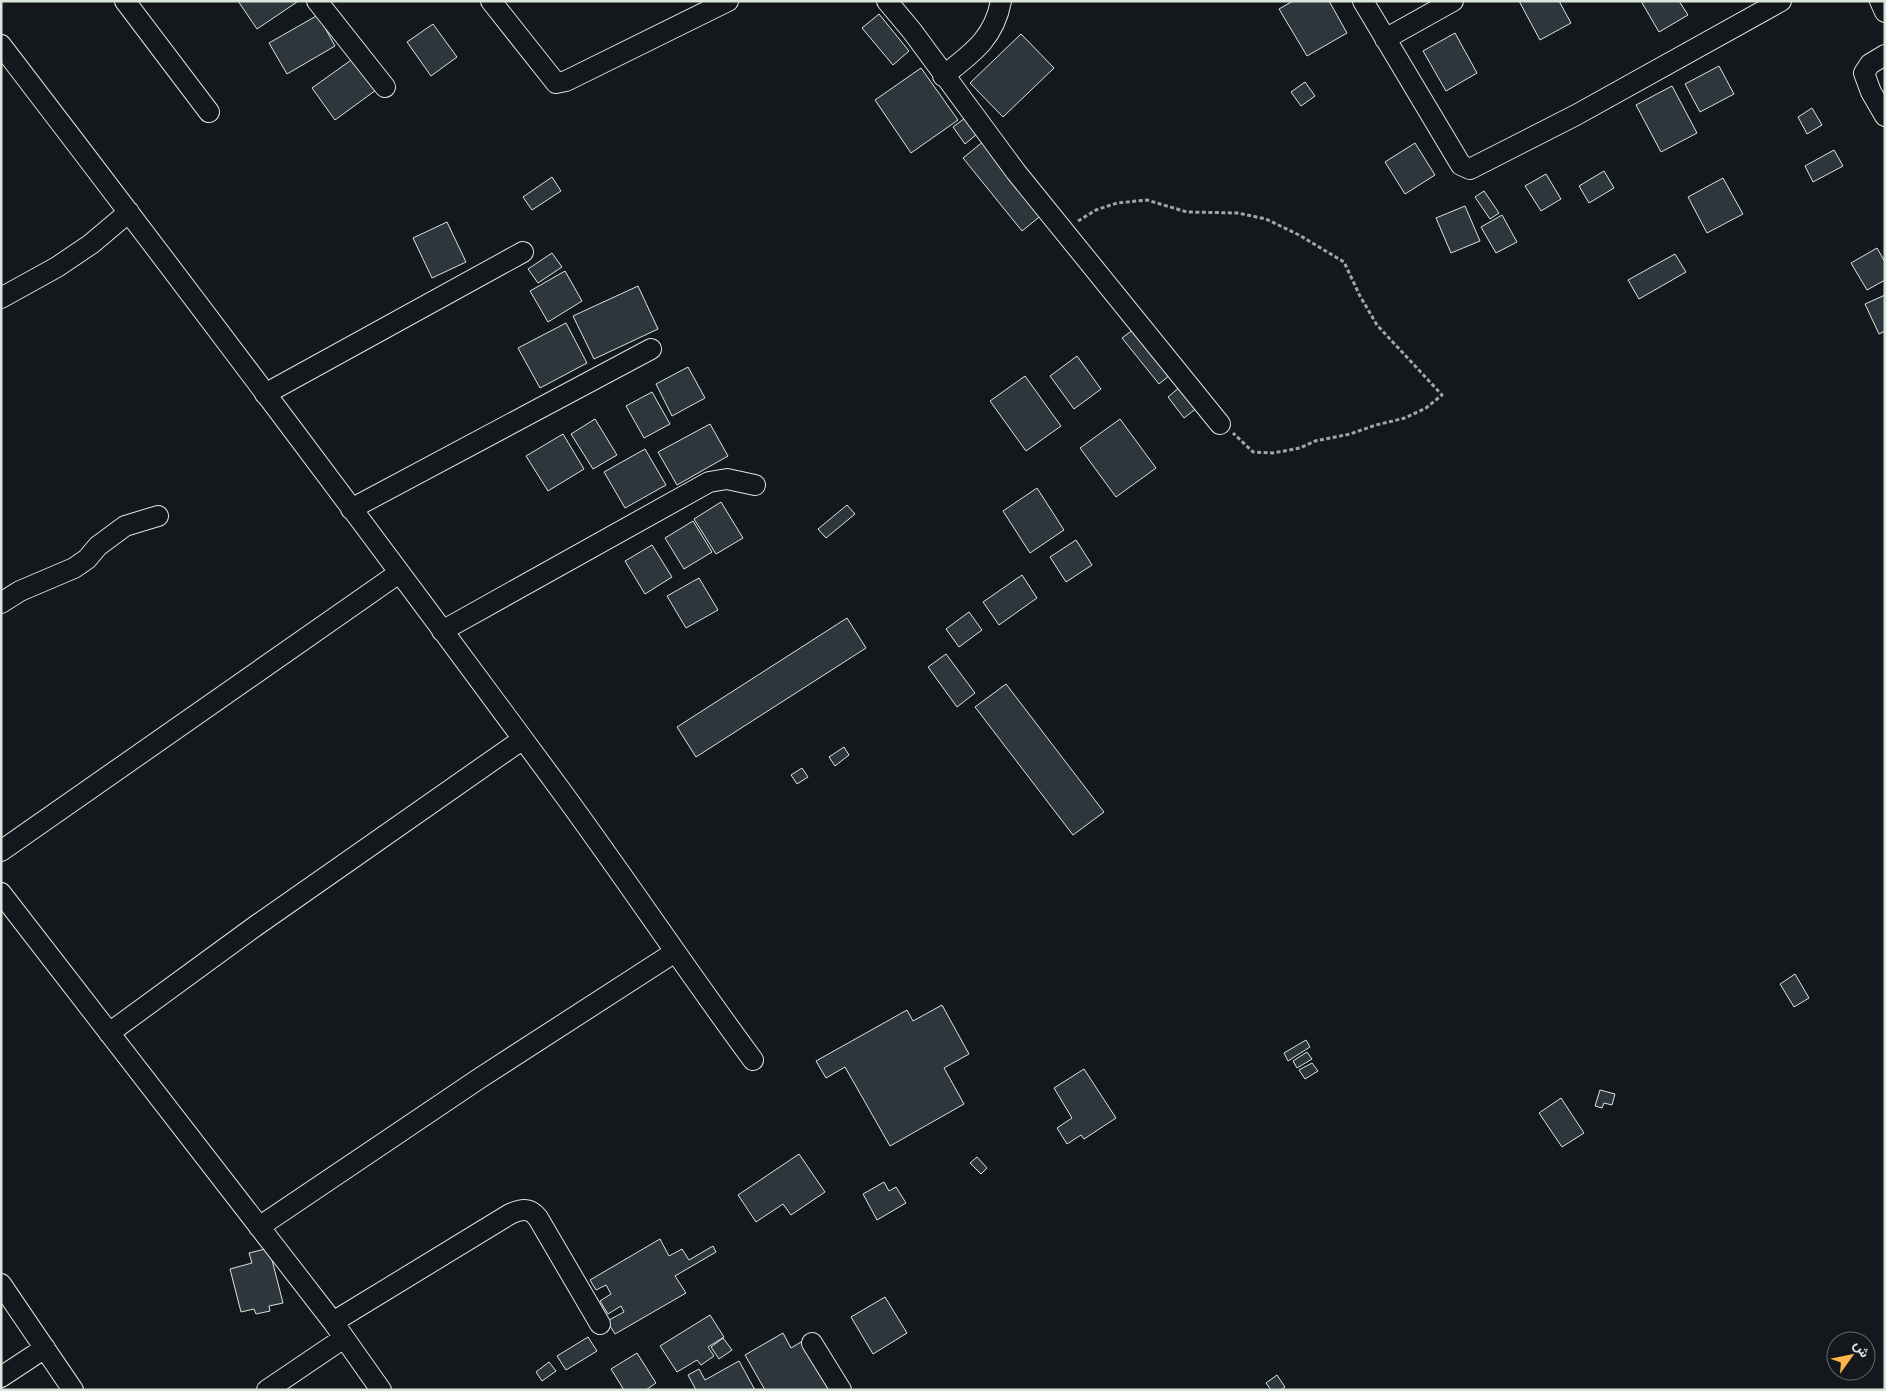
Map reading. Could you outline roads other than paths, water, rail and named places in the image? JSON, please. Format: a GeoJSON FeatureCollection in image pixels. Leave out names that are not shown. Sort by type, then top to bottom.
{"type":"FeatureCollection","features":[{"type":"Feature","properties":{"kind":"street"},"geometry":{"type":"LineString","coordinates":[[125,1],[209,112]]}},
{"type":"Feature","properties":{"kind":"street"},"geometry":{"type":"LineString","coordinates":[[317,1],[385,87]]}},
{"type":"Feature","properties":{"kind":"street"},"geometry":{"type":"LineString","coordinates":[[491,1],[547,75],[556,83],[566,81],[728,1]]}},
{"type":"Feature","properties":{"kind":"street"},"geometry":{"type":"LineString","coordinates":[[887,1],[912,31],[943,76],[1016,172],[1220,424]]}},
{"type":"Feature","properties":{"kind":"street"},"geometry":{"type":"LineString","coordinates":[[943,76],[976,50],[986,39],[995,24],[1001,1]]}},
{"type":"Feature","properties":{"kind":"street"},"geometry":{"type":"LineString","coordinates":[[1363,1],[1459,161],[1464,168],[1470,169],[1576,115],[1781,1]]}},
{"type":"Feature","properties":{"kind":"street"},"geometry":{"type":"LineString","coordinates":[[1385,39],[1453,1]]}},
{"type":"Feature","properties":{"kind":"street"},"geometry":{"type":"LineString","coordinates":[[1880,1],[1885,12]]}},
{"type":"Feature","properties":{"kind":"street"},"geometry":{"type":"LineString","coordinates":[[1,45],[129,212],[523,739],[753,1060]]}},
{"type":"Feature","properties":{"kind":"street"},"geometry":{"type":"LineString","coordinates":[[1885,55],[1870,64],[1864,73],[1871,92],[1885,116]]}},
{"type":"Feature","properties":{"kind":"street"},"geometry":{"type":"LineString","coordinates":[[1,298],[71,258],[129,212]]}},
{"type":"Feature","properties":{"kind":"street"},"geometry":{"type":"LineString","coordinates":[[265,394],[523,252]]}},
{"type":"Feature","properties":{"kind":"street"},"geometry":{"type":"LineString","coordinates":[[351,509],[651,349]]}},
{"type":"Feature","properties":{"kind":"street"},"geometry":{"type":"LineString","coordinates":[[442,631],[709,482],[727,479],[755,484]]}},
{"type":"Feature","properties":{"kind":"street"},"geometry":{"type":"LineString","coordinates":[[1,603],[20,590],[74,568],[87,559],[98,546],[125,526],[158,516]]}},
{"type":"Feature","properties":{"kind":"street"},"geometry":{"type":"LineString","coordinates":[[1,851],[399,573]]}},
{"type":"Feature","properties":{"kind":"street"},"geometry":{"type":"LineString","coordinates":[[109,1033],[257,926],[523,739]]}},
{"type":"Feature","properties":{"kind":"street"},"geometry":{"type":"LineString","coordinates":[[1,893],[259,1226],[381,1390]]}},
{"type":"Feature","properties":{"kind":"street"},"geometry":{"type":"LineString","coordinates":[[259,1226],[480,1078],[675,952]]}},
{"type":"Feature","properties":{"kind":"street"},"geometry":{"type":"LineString","coordinates":[[267,1390],[338,1330],[502,1219],[524,1209],[531,1210],[538,1218],[600,1324]]}},
{"type":"Feature","properties":{"kind":"street"},"geometry":{"type":"LineString","coordinates":[[1,1284],[73,1390]]}},
{"type":"Feature","properties":{"kind":"street"},"geometry":{"type":"LineString","coordinates":[[812,1342],[841,1390]]}},
{"type":"Feature","properties":{"kind":"street"},"geometry":{"type":"LineString","coordinates":[[1,1377],[45,1348]]}}]}
